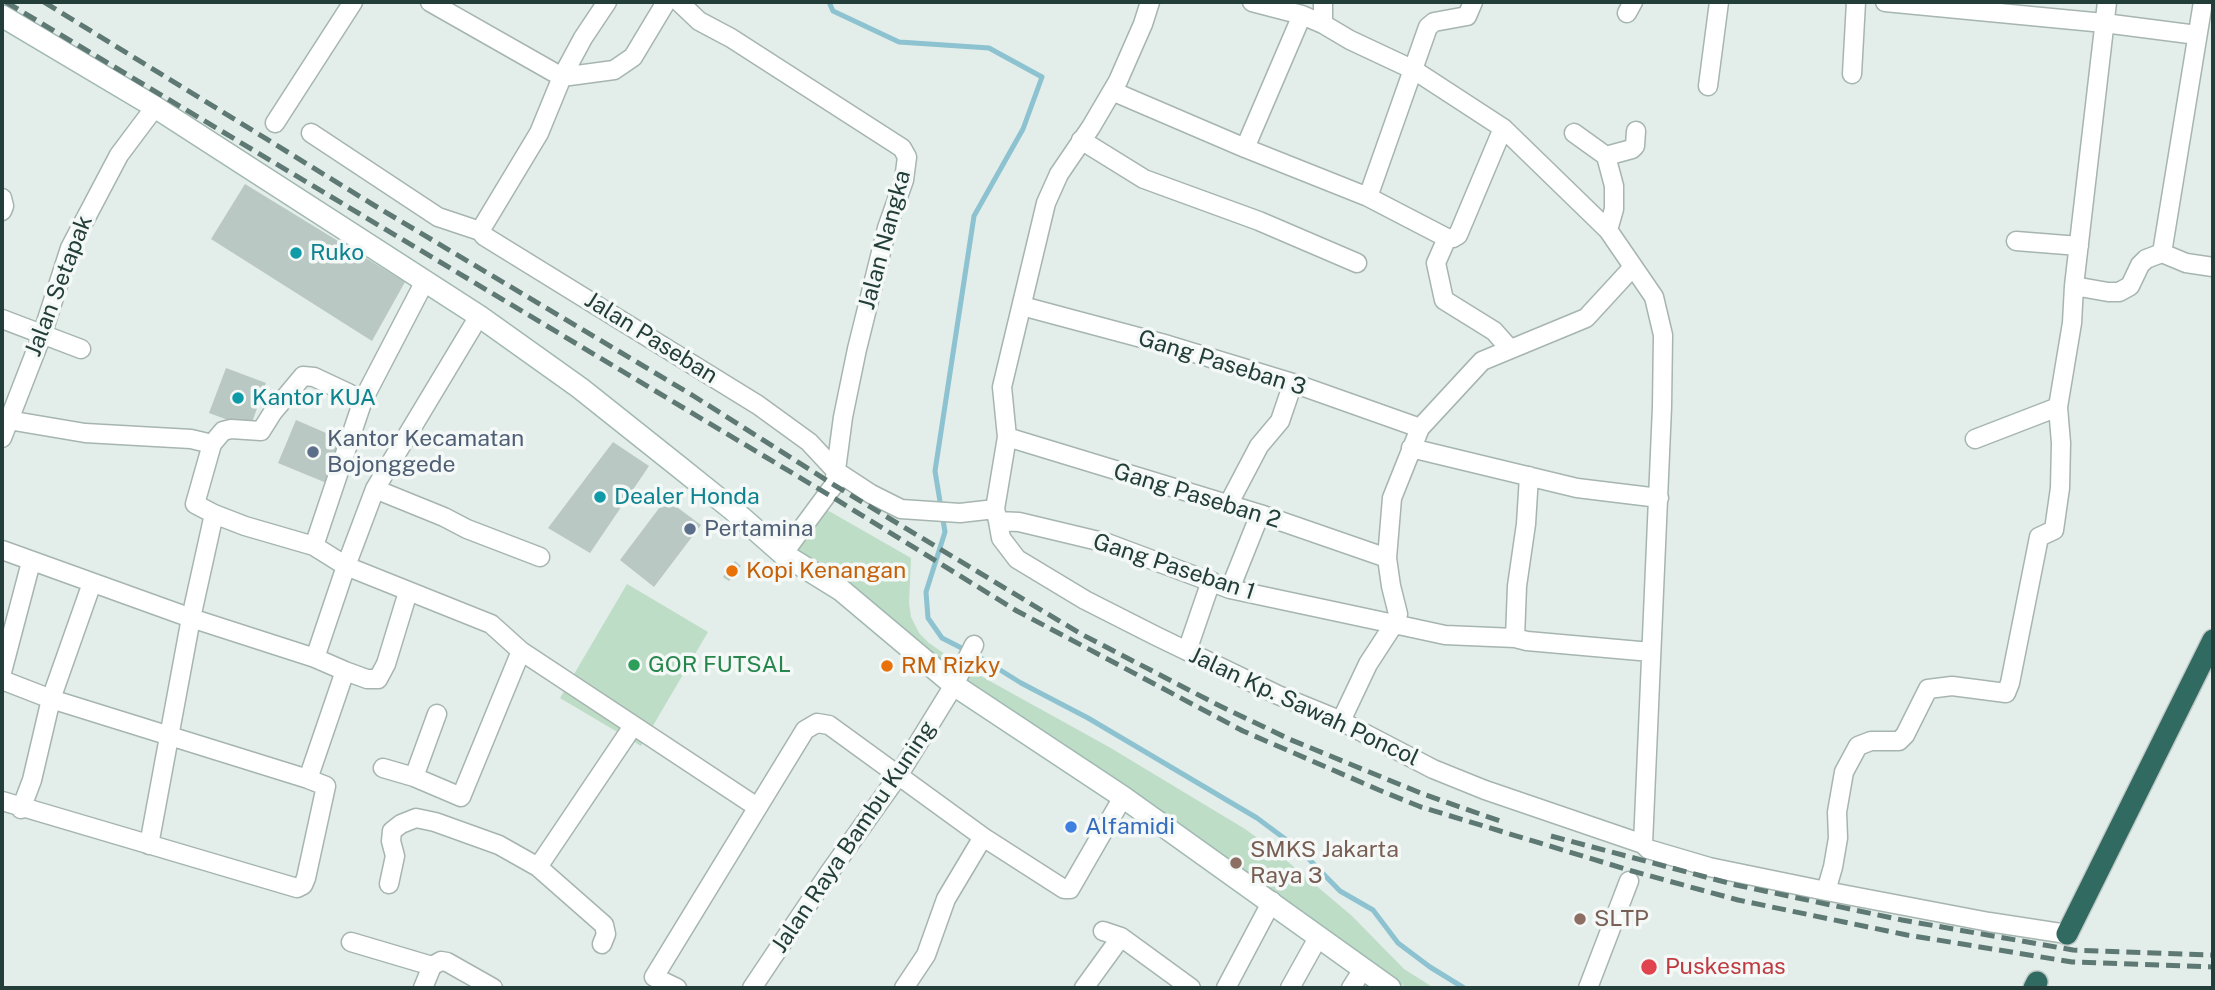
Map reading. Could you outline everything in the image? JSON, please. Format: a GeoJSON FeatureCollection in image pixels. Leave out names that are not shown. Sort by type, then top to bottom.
{"type":"FeatureCollection","features":[{"type":"Feature","properties":{"kind":"highway"},"geometry":{"type":"LineString","coordinates":[[2067,934],[2213,640]]}},
{"type":"Feature","properties":{"kind":"main road"},"geometry":{"type":"LineString","coordinates":[[2,16],[155,107],[479,316],[580,388],[733,510],[783,554],[841,590],[954,685],[1123,797],[1272,901],[1390,988]]}},
{"type":"Feature","properties":{"kind":"street"},"geometry":{"type":"LineString","coordinates":[[275,123],[353,2]]}},
{"type":"Feature","properties":{"kind":"street"},"geometry":{"type":"LineString","coordinates":[[430,2],[562,77],[614,70],[634,57],[666,2]]}},
{"type":"Feature","properties":{"kind":"street"},"geometry":{"type":"LineString","coordinates":[[481,230],[539,133],[562,77],[607,2]]}},
{"type":"Feature","properties":{"kind":"street","name":"Jalan Nangka"},"geometry":{"type":"LineString","coordinates":[[679,2],[699,20],[902,148],[907,156],[904,180],[887,228],[857,349],[843,417],[836,471]]}},
{"type":"Feature","properties":{"kind":"street"},"geometry":{"type":"LineString","coordinates":[[997,515],[1007,436],[1002,387],[1046,203],[1059,174],[1112,91],[1143,24],[1150,2]]}},
{"type":"Feature","properties":{"kind":"street"},"geometry":{"type":"LineString","coordinates":[[1252,2],[1302,15],[1323,24],[1414,70],[1503,128],[1608,230],[1654,297],[1663,335],[1659,498],[1643,844]]}},
{"type":"Feature","properties":{"kind":"street"},"geometry":{"type":"LineString","coordinates":[[1323,2],[1323,24]]}},
{"type":"Feature","properties":{"kind":"street"},"geometry":{"type":"LineString","coordinates":[[1368,197],[1428,27],[1434,22],[1467,16],[1473,2]]}},
{"type":"Feature","properties":{"kind":"street"},"geometry":{"type":"LineString","coordinates":[[1709,86],[1718,2]]}},
{"type":"Feature","properties":{"kind":"street"},"geometry":{"type":"LineString","coordinates":[[1852,74],[1856,2]]}},
{"type":"Feature","properties":{"kind":"street"},"geometry":{"type":"LineString","coordinates":[[1885,2],[1958,5],[2197,35]]}},
{"type":"Feature","properties":{"kind":"street"},"geometry":{"type":"LineString","coordinates":[[1826,891],[1838,838],[1837,812],[1844,772],[1858,746],[1871,741],[1899,741],[1928,689],[1952,686],[2006,693],[2010,683],[2039,537],[2054,530],[2060,488],[2061,443],[2058,407],[2073,323],[2074,286],[2107,2]]}},
{"type":"Feature","properties":{"kind":"street"},"geometry":{"type":"LineString","coordinates":[[2162,253],[2203,2]]}},
{"type":"Feature","properties":{"kind":"street"},"geometry":{"type":"LineString","coordinates":[[1245,149],[1302,15]]}},
{"type":"Feature","properties":{"kind":"street"},"geometry":{"type":"LineString","coordinates":[[1112,91],[1245,149],[1368,197],[1447,238],[1458,235],[1503,128]]}},
{"type":"Feature","properties":{"kind":"street","name":"Jalan Setapak"},"geometry":{"type":"LineString","coordinates":[[2,438],[42,335],[66,261],[89,209],[119,155],[155,107]]}},
{"type":"Feature","properties":{"kind":"street"},"geometry":{"type":"LineString","coordinates":[[1606,156],[1632,149],[1635,146],[1636,131]]}},
{"type":"Feature","properties":{"kind":"street","name":"Jalan Paseban"},"geometry":{"type":"LineString","coordinates":[[312,133],[438,216],[481,230],[484,236],[758,405],[809,442],[836,471],[871,495],[901,509],[997,515]]}},
{"type":"Feature","properties":{"kind":"street"},"geometry":{"type":"LineString","coordinates":[[1574,133],[1606,156],[1615,186],[1614,209],[1608,230]]}},
{"type":"Feature","properties":{"kind":"street"},"geometry":{"type":"LineString","coordinates":[[1081,140],[1144,179],[1259,221],[1357,263]]}},
{"type":"Feature","properties":{"kind":"street"},"geometry":{"type":"LineString","coordinates":[[2,198],[2,211]]}},
{"type":"Feature","properties":{"kind":"street"},"geometry":{"type":"LineString","coordinates":[[1447,238],[1436,263],[1444,300],[1494,331],[1510,349]]}},
{"type":"Feature","properties":{"kind":"street"},"geometry":{"type":"LineString","coordinates":[[2016,241],[2079,246]]}},
{"type":"Feature","properties":{"kind":"street"},"geometry":{"type":"LineString","coordinates":[[2074,286],[2119,292],[2130,286],[2140,265],[2162,253],[2186,263],[2213,267]]}},
{"type":"Feature","properties":{"kind":"street"},"geometry":{"type":"LineString","coordinates":[[1341,721],[1367,664],[1398,614],[1387,558],[1392,498],[1420,428],[1482,361],[1586,317],[1633,267]]}},
{"type":"Feature","properties":{"kind":"street"},"geometry":{"type":"LineString","coordinates":[[314,546],[363,400],[425,281]]}},
{"type":"Feature","properties":{"kind":"street","name":"Gang Paseban 3"},"geometry":{"type":"LineString","coordinates":[[1022,306],[1168,345],[1293,383],[1420,428]]}},
{"type":"Feature","properties":{"kind":"street"},"geometry":{"type":"LineString","coordinates":[[315,658],[375,489],[479,316]]}},
{"type":"Feature","properties":{"kind":"street"},"geometry":{"type":"LineString","coordinates":[[2,319],[81,349]]}},
{"type":"Feature","properties":{"kind":"street"},"geometry":{"type":"LineString","coordinates":[[363,400],[314,377],[303,376],[261,431],[223,431],[212,444],[195,503],[214,514],[314,546],[346,566],[491,624],[521,651],[757,807]]}},
{"type":"Feature","properties":{"kind":"street"},"geometry":{"type":"LineString","coordinates":[[1228,505],[1259,446],[1280,421],[1293,383]]}},
{"type":"Feature","properties":{"kind":"street"},"geometry":{"type":"LineString","coordinates":[[1975,439],[2058,407]]}},
{"type":"Feature","properties":{"kind":"street"},"geometry":{"type":"LineString","coordinates":[[8,420],[85,433],[191,439],[212,444]]}},
{"type":"Feature","properties":{"kind":"street","name":"Gang Paseban 2"},"geometry":{"type":"LineString","coordinates":[[1007,436],[1260,514],[1387,558]]}},
{"type":"Feature","properties":{"kind":"street"},"geometry":{"type":"LineString","coordinates":[[1411,448],[1577,488],[1659,498]]}},
{"type":"Feature","properties":{"kind":"street"},"geometry":{"type":"LineString","coordinates":[[783,554],[829,495],[836,471]]}},
{"type":"Feature","properties":{"kind":"street"},"geometry":{"type":"LineString","coordinates":[[1515,638],[1517,586],[1526,524],[1529,477]]}},
{"type":"Feature","properties":{"kind":"street"},"geometry":{"type":"LineString","coordinates":[[375,489],[467,529],[540,556]]}},
{"type":"Feature","properties":{"kind":"street"},"geometry":{"type":"LineString","coordinates":[[149,845],[191,618],[214,514]]}},
{"type":"Feature","properties":{"kind":"street"},"geometry":{"type":"LineString","coordinates":[[1230,589],[1260,514]]}},
{"type":"Feature","properties":{"kind":"street","name":"Jalan Kp. Sawah Poncol"},"geometry":{"type":"LineString","coordinates":[[997,515],[1001,538],[1017,559],[1085,600],[1278,695],[1341,721],[1433,769],[1485,790],[1643,844],[1647,849],[1709,867],[1989,922],[2067,934]]}},
{"type":"Feature","properties":{"kind":"street","name":"Gang Paseban 1"},"geometry":{"type":"LineString","coordinates":[[997,515],[1107,543],[1230,589],[1444,635],[1515,638],[1651,652]]}},
{"type":"Feature","properties":{"kind":"street"},"geometry":{"type":"LineString","coordinates":[[2,550],[191,618],[315,658],[367,679],[378,680],[386,664],[408,592]]}},
{"type":"Feature","properties":{"kind":"street"},"geometry":{"type":"LineString","coordinates":[[2,672],[30,562]]}},
{"type":"Feature","properties":{"kind":"street"},"geometry":{"type":"LineString","coordinates":[[1187,651],[1211,581]]}},
{"type":"Feature","properties":{"kind":"street"},"geometry":{"type":"LineString","coordinates":[[21,808],[32,780],[51,699],[92,583]]}},
{"type":"Feature","properties":{"kind":"street"},"geometry":{"type":"LineString","coordinates":[[383,768],[461,797],[521,651]]}},
{"type":"Feature","properties":{"kind":"street","name":"Jalan Raya Bambu Kuning"},"geometry":{"type":"LineString","coordinates":[[752,988],[898,776],[970,654]]}},
{"type":"Feature","properties":{"kind":"street"},"geometry":{"type":"LineString","coordinates":[[308,779],[345,671]]}},
{"type":"Feature","properties":{"kind":"street"},"geometry":{"type":"LineString","coordinates":[[2,680],[51,699],[326,786],[306,878],[303,885],[296,888],[2,801]]}},
{"type":"Feature","properties":{"kind":"street"},"geometry":{"type":"LineString","coordinates":[[414,778],[437,714]]}},
{"type":"Feature","properties":{"kind":"street"},"geometry":{"type":"LineString","coordinates":[[677,988],[650,983],[805,730],[817,723],[829,725],[983,837],[1064,889],[1070,889],[1123,797]]}},
{"type":"Feature","properties":{"kind":"street"},"geometry":{"type":"LineString","coordinates":[[538,867],[633,726]]}},
{"type":"Feature","properties":{"kind":"street"},"geometry":{"type":"LineString","coordinates":[[389,884],[395,856],[391,841],[392,831],[416,818],[450,826],[499,845],[538,867],[604,925],[606,934],[602,944]]}},
{"type":"Feature","properties":{"kind":"street"},"geometry":{"type":"LineString","coordinates":[[904,988],[926,955],[946,899],[983,837]]}},
{"type":"Feature","properties":{"kind":"street"},"geometry":{"type":"LineString","coordinates":[[1588,988],[1629,881]]}},
{"type":"Feature","properties":{"kind":"street"},"geometry":{"type":"LineString","coordinates":[[1226,988],[1272,901]]}},
{"type":"Feature","properties":{"kind":"street"},"geometry":{"type":"LineString","coordinates":[[1103,931],[1121,937],[1191,988]]}},
{"type":"Feature","properties":{"kind":"street"},"geometry":{"type":"LineString","coordinates":[[1290,988],[1319,936]]}},
{"type":"Feature","properties":{"kind":"street"},"geometry":{"type":"LineString","coordinates":[[1084,988],[1121,937]]}},
{"type":"Feature","properties":{"kind":"street"},"geometry":{"type":"LineString","coordinates":[[351,942],[432,966]]}},
{"type":"Feature","properties":{"kind":"street"},"geometry":{"type":"LineString","coordinates":[[423,988],[432,966],[441,961],[447,961],[493,988]]}},
{"type":"Feature","properties":{"kind":"street"},"geometry":{"type":"LineString","coordinates":[[1352,988],[1363,969]]}},
{"type":"Feature","properties":{"kind":"green space"},"geometry":{"type":"Polygon","coordinates":[[[827,510],[911,558],[911,617],[919,633],[929,643],[959,664],[1109,747],[1245,829],[1352,916],[1404,969],[1434,988],[1407,988],[963,678],[793,548],[827,510]]]}},
{"type":"Feature","properties":{"kind":"green space","name":"GOR FUTSAL"},"geometry":{"type":"Polygon","coordinates":[[[627,584],[708,632],[641,746],[560,698],[627,584]]]}},
{"type":"Feature","properties":{"kind":"building","name":"Ruko"},"geometry":{"type":"Polygon","coordinates":[[[245,184],[405,282],[372,341],[211,239],[245,184]]]}},
{"type":"Feature","properties":{"kind":"building","name":"Kantor KUA"},"geometry":{"type":"Polygon","coordinates":[[[226,368],[266,383],[250,428],[209,413],[226,368]]]}},
{"type":"Feature","properties":{"kind":"building","name":"Kantor Kecamatan Bojonggede"},"geometry":{"type":"Polygon","coordinates":[[[296,420],[347,442],[329,484],[278,463],[296,420]]]}},
{"type":"Feature","properties":{"kind":"building","name":"Dealer Honda"},"geometry":{"type":"Polygon","coordinates":[[[613,442],[649,466],[590,553],[548,528],[613,442]]]}},
{"type":"Feature","properties":{"kind":"building"},"geometry":{"type":"Polygon","coordinates":[[[666,499],[701,525],[654,587],[620,560],[666,499]]]}},
{"type":"Feature","properties":{"kind":"building","name":"Kopi Kenangan"},"geometry":{"type":"Polygon","coordinates":[[[735,561],[741,566],[729,581],[723,577],[735,561]]]}},
{"type":"Feature","properties":{"kind":"waterway"},"geometry":{"type":"LineString","coordinates":[[829,2],[833,11],[899,42],[989,48],[1042,77],[1023,129],[974,216],[935,471],[945,532],[926,592],[928,618],[942,638],[1088,718],[1257,818],[1300,850],[1340,891],[1373,910],[1398,943],[1464,988]]}},
{"type":"Feature","properties":{"kind":"railway"},"geometry":{"type":"LineString","coordinates":[[6,2],[829,495],[1017,611],[1243,731],[1421,807],[1738,900],[1907,935],[2072,962],[2213,967]]}},
{"type":"Feature","properties":{"kind":"railway"},"geometry":{"type":"LineString","coordinates":[[44,2],[1081,634],[1289,739],[1423,794],[1500,821]]}},
{"type":"Feature","properties":{"kind":"railway"},"geometry":{"type":"LineString","coordinates":[[1551,836],[1736,885],[1902,920],[2073,950],[2213,955]]}},
{"type":"Feature","properties":{"kind":"place","name":"Ruko"},"geometry":{"type":"Point","coordinates":[296,253]}},
{"type":"Feature","properties":{"kind":"place","name":"Kantor KUA"},"geometry":{"type":"Point","coordinates":[238,398]}},
{"type":"Feature","properties":{"kind":"place","name":"Kantor Kecamatan Bojonggede"},"geometry":{"type":"Point","coordinates":[313,452]}},
{"type":"Feature","properties":{"kind":"place","name":"Dealer Honda"},"geometry":{"type":"Point","coordinates":[600,497]}},
{"type":"Feature","properties":{"kind":"place","name":"Pertamina"},"geometry":{"type":"Point","coordinates":[690,529]}},
{"type":"Feature","properties":{"kind":"place","name":"Kopi Kenangan"},"geometry":{"type":"Point","coordinates":[732,571]}},
{"type":"Feature","properties":{"kind":"place","name":"GOR FUTSAL"},"geometry":{"type":"Point","coordinates":[634,665]}},
{"type":"Feature","properties":{"kind":"place","name":"RM Rizky"},"geometry":{"type":"Point","coordinates":[887,666]}},
{"type":"Feature","properties":{"kind":"place","name":"Alfamidi"},"geometry":{"type":"Point","coordinates":[1071,827]}},
{"type":"Feature","properties":{"kind":"place","name":"SMKS Jakarta Raya 3"},"geometry":{"type":"Point","coordinates":[1236,863]}},
{"type":"Feature","properties":{"kind":"place","name":"SLTP"},"geometry":{"type":"Point","coordinates":[1580,919]}},
{"type":"Feature","properties":{"kind":"place","name":"Puskesmas"},"geometry":{"type":"Point","coordinates":[1649,967]}}]}
